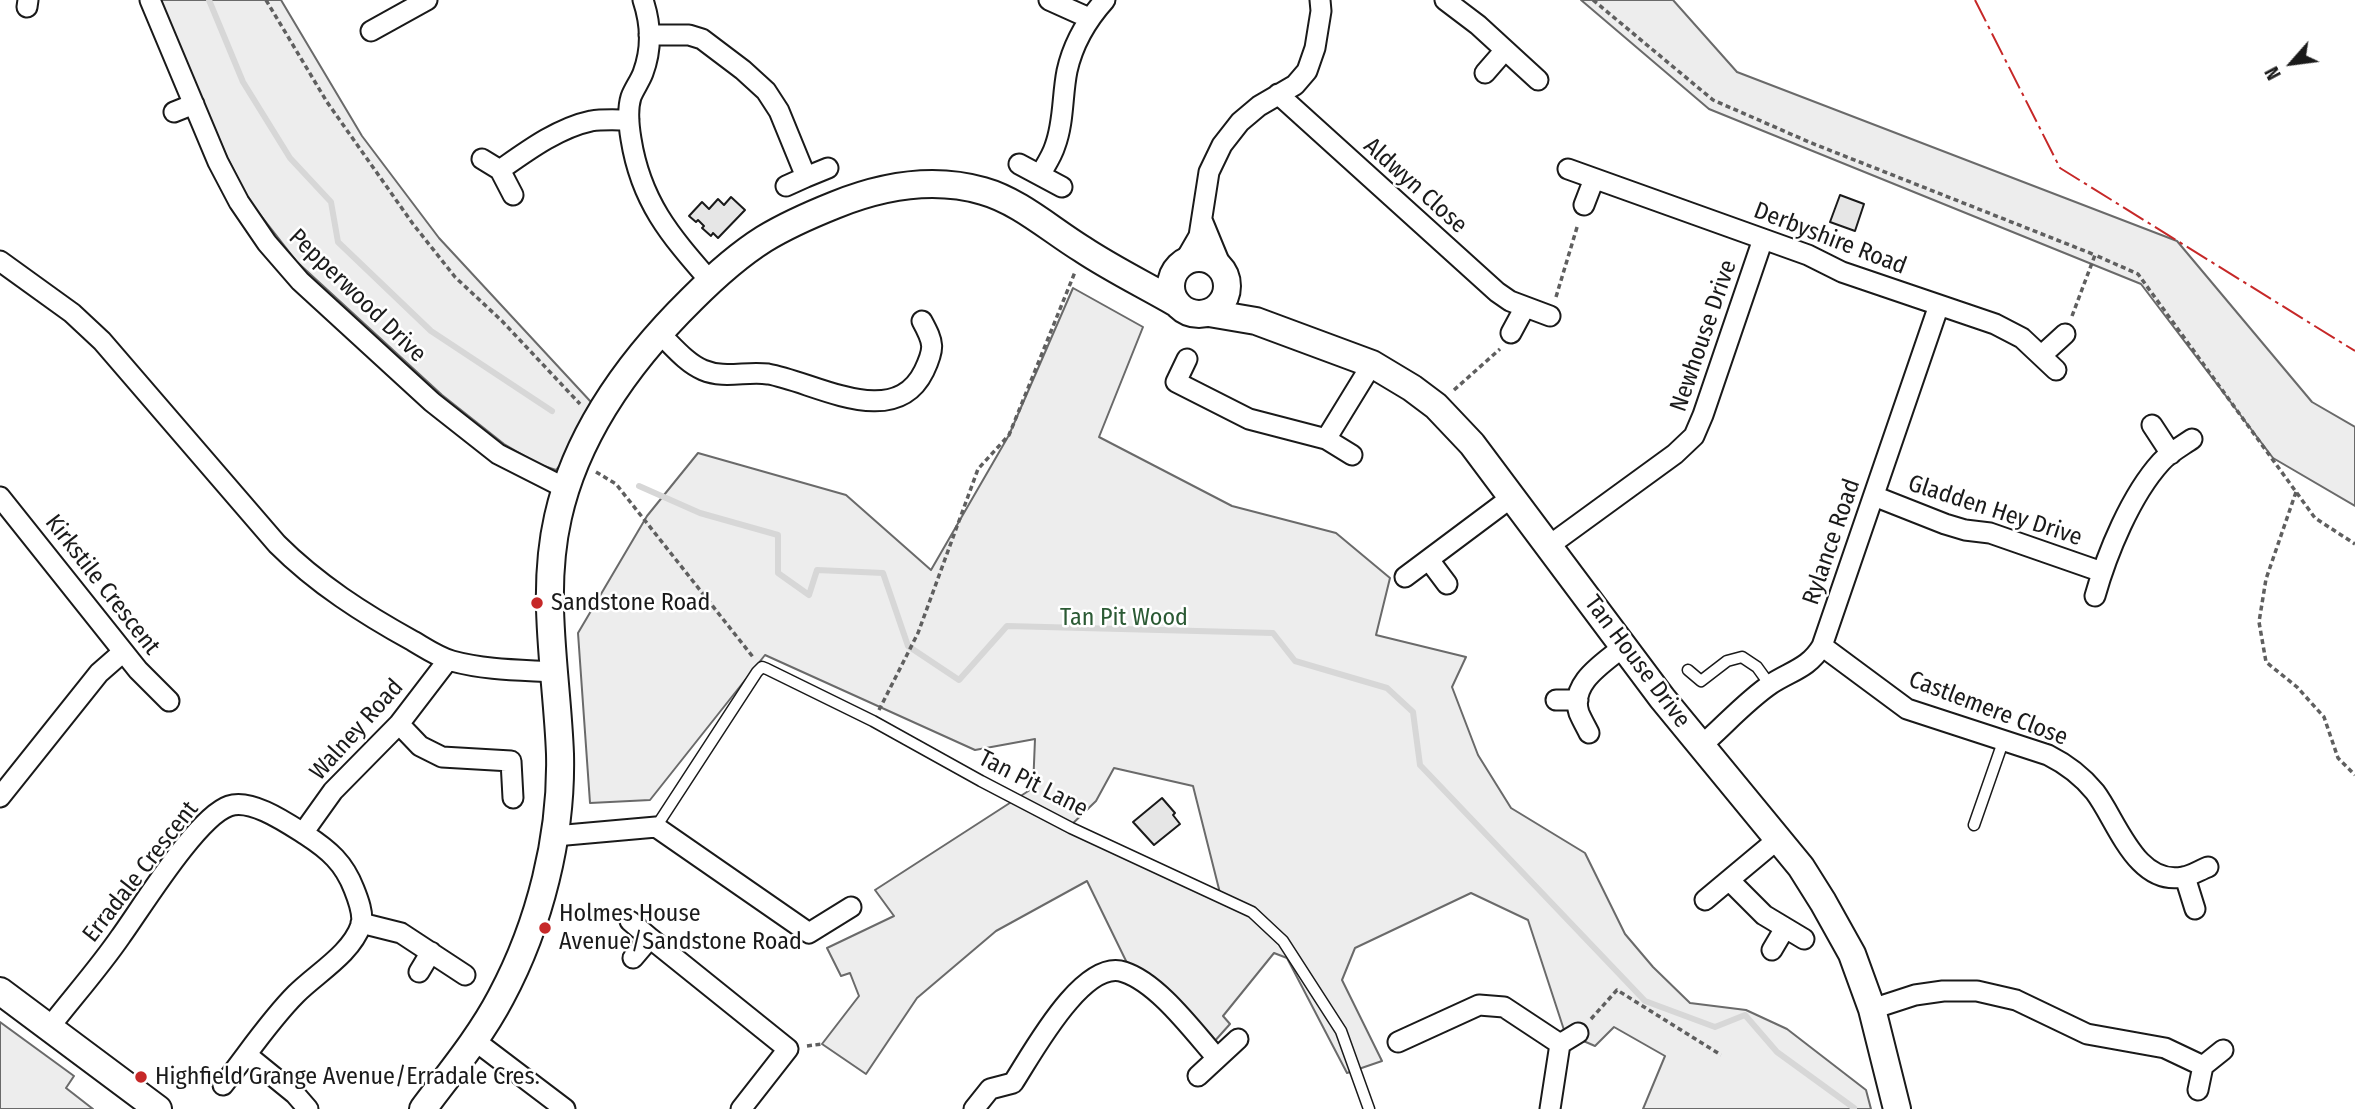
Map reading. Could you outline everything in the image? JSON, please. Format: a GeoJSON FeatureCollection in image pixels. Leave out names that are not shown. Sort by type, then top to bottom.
{"type":"FeatureCollection","features":[{"type":"Feature","properties":{"kind":"street","name":"Pepperwood Drive"},"geometry":{"type":"LineString","coordinates":[[150,0],[218,162],[239,202],[267,243],[300,281],[432,402],[498,454],[565,488]]}},
{"type":"Feature","properties":{"kind":"street"},"geometry":{"type":"LineString","coordinates":[[371,31],[390,8],[427,0]]}},
{"type":"Feature","properties":{"kind":"street"},"geometry":{"type":"LineString","coordinates":[[1049,0],[1090,18]]}},
{"type":"Feature","properties":{"kind":"street"},"geometry":{"type":"LineString","coordinates":[[1040,175],[1055,148],[1061,126],[1067,70],[1076,44],[1090,18],[1105,0]]}},
{"type":"Feature","properties":{"kind":"street"},"geometry":{"type":"LineString","coordinates":[[1176,303],[1170,285],[1199,236],[1209,172],[1222,145],[1240,122],[1278,93],[1295,85],[1307,71],[1315,48],[1321,11],[1320,0]]}},
{"type":"Feature","properties":{"kind":"street"},"geometry":{"type":"LineString","coordinates":[[1445,0],[1538,80]]}},
{"type":"Feature","properties":{"kind":"street"},"geometry":{"type":"LineString","coordinates":[[645,1],[649,18],[649,54],[630,99],[629,120],[635,166],[645,195],[657,217],[710,281]]}},
{"type":"Feature","properties":{"kind":"street"},"geometry":{"type":"LineString","coordinates":[[649,35],[689,34],[702,39],[743,70],[766,91],[779,111],[806,177]]}},
{"type":"Feature","properties":{"kind":"street"},"geometry":{"type":"LineString","coordinates":[[1485,73],[1506,50]]}},
{"type":"Feature","properties":{"kind":"street","name":"Aldwyn Close"},"geometry":{"type":"LineString","coordinates":[[1278,93],[1497,292],[1525,307],[1550,316]]}},
{"type":"Feature","properties":{"kind":"street"},"geometry":{"type":"LineString","coordinates":[[174,112],[194,104]]}},
{"type":"Feature","properties":{"kind":"street"},"geometry":{"type":"LineString","coordinates":[[500,170],[541,143],[570,129],[592,121],[629,120]]}},
{"type":"Feature","properties":{"kind":"street"},"geometry":{"type":"LineString","coordinates":[[482,159],[500,170],[513,195]]}},
{"type":"Feature","properties":{"kind":"street"},"geometry":{"type":"LineString","coordinates":[[1019,164],[1062,187]]}},
{"type":"Feature","properties":{"kind":"street"},"geometry":{"type":"LineString","coordinates":[[786,186],[828,169]]}},
{"type":"Feature","properties":{"kind":"street","name":"Derbyshire Road"},"geometry":{"type":"LineString","coordinates":[[1568,169],[1808,255],[1842,272],[1995,324],[2022,338],[2056,370]]}},
{"type":"Feature","properties":{"kind":"street"},"geometry":{"type":"LineString","coordinates":[[1584,205],[1594,179]]}},
{"type":"Feature","properties":{"kind":"street"},"geometry":{"type":"LineString","coordinates":[[423,1109],[501,998],[524,949],[555,836],[560,756],[548,587],[551,550],[565,488],[576,460],[630,368],[658,332],[710,281],[761,241],[803,218],[876,191],[918,184],[956,185],[1003,198],[1084,251],[1191,314],[1209,313],[1216,309],[1226,296],[1224,275],[1202,219]]}},
{"type":"Feature","properties":{"kind":"street","name":"Newhouse Drive"},"geometry":{"type":"LineString","coordinates":[[1550,545],[1675,454],[1694,436],[1763,239]]}},
{"type":"Feature","properties":{"kind":"street"},"geometry":{"type":"LineString","coordinates":[[1133,278],[1201,258],[1217,264],[1256,321]]}},
{"type":"Feature","properties":{"kind":"street"},"geometry":{"type":"LineString","coordinates":[[0,261],[72,313],[102,341],[174,427],[295,562],[363,612],[448,660],[495,669],[553,672]]}},
{"type":"Feature","properties":{"kind":"street","name":"Rylance Road"},"geometry":{"type":"LineString","coordinates":[[1702,746],[1770,685],[1805,667],[1816,657],[1822,646],[1940,305]]}},
{"type":"Feature","properties":{"kind":"street"},"geometry":{"type":"LineString","coordinates":[[1511,333],[1525,307]]}},
{"type":"Feature","properties":{"kind":"street","name":"Tan House Drive"},"geometry":{"type":"LineString","coordinates":[[1209,313],[1256,321],[1371,364],[1436,406],[1472,444],[1550,545],[1623,647],[1801,867],[1846,944],[1872,1009],[1897,1109]]}},
{"type":"Feature","properties":{"kind":"street"},"geometry":{"type":"LineString","coordinates":[[658,332],[690,363],[719,375],[765,374],[800,381],[860,400],[881,402],[901,397],[919,382],[932,356],[933,340],[922,321]]}},
{"type":"Feature","properties":{"kind":"street"},"geometry":{"type":"LineString","coordinates":[[2042,355],[2065,334]]}},
{"type":"Feature","properties":{"kind":"street"},"geometry":{"type":"LineString","coordinates":[[1187,359],[1177,382],[1250,419],[1326,439],[1352,455]]}},
{"type":"Feature","properties":{"kind":"street"},"geometry":{"type":"LineString","coordinates":[[1326,439],[1371,364]]}},
{"type":"Feature","properties":{"kind":"street"},"geometry":{"type":"LineString","coordinates":[[2152,425],[2171,454]]}},
{"type":"Feature","properties":{"kind":"street","name":"Gladden Hey Drive"},"geometry":{"type":"LineString","coordinates":[[2095,596],[2102,572],[2131,509],[2161,461],[2192,439]]}},
{"type":"Feature","properties":{"kind":"street","name":"Gladden Hey Drive"},"geometry":{"type":"LineString","coordinates":[[1874,496],[1945,524],[1990,533],[2102,572]]}},
{"type":"Feature","properties":{"kind":"street"},"geometry":{"type":"LineString","coordinates":[[1405,577],[1512,497]]}},
{"type":"Feature","properties":{"kind":"street","name":"Kirkstile Crescent"},"geometry":{"type":"LineString","coordinates":[[2,503],[123,652],[169,701]]}},
{"type":"Feature","properties":{"kind":"street"},"geometry":{"type":"LineString","coordinates":[[1429,560],[1447,584]]}},
{"type":"Feature","properties":{"kind":"street","name":"Castlemere Close"},"geometry":{"type":"LineString","coordinates":[[1822,646],[1907,709],[2048,755],[2064,763],[2094,791],[2142,863],[2159,876],[2185,877]]}},
{"type":"Feature","properties":{"kind":"street"},"geometry":{"type":"LineString","coordinates":[[1589,733],[1578,712],[1582,686],[1589,674],[1623,647]]}},
{"type":"Feature","properties":{"kind":"street"},"geometry":{"type":"LineString","coordinates":[[0,797],[99,673],[123,652]]}},
{"type":"Feature","properties":{"kind":"street","name":"Walney Road"},"geometry":{"type":"LineString","coordinates":[[303,833],[333,791],[399,724],[448,660]]}},
{"type":"Feature","properties":{"kind":"street"},"geometry":{"type":"LineString","coordinates":[[1556,700],[1578,700]]}},
{"type":"Feature","properties":{"kind":"street"},"geometry":{"type":"LineString","coordinates":[[399,724],[420,746],[442,757],[511,761],[513,798]]}},
{"type":"Feature","properties":{"kind":"street","name":"Erradale Crescent"},"geometry":{"type":"LineString","coordinates":[[49,1028],[121,937],[157,883],[211,817],[229,806],[262,810],[331,851],[343,864],[360,902],[362,923]]}},
{"type":"Feature","properties":{"kind":"street"},"geometry":{"type":"LineString","coordinates":[[555,836],[656,827],[808,933],[851,907]]}},
{"type":"Feature","properties":{"kind":"street"},"geometry":{"type":"LineString","coordinates":[[1705,900],[1778,839]]}},
{"type":"Feature","properties":{"kind":"street"},"geometry":{"type":"LineString","coordinates":[[2195,909],[2185,877],[2208,867]]}},
{"type":"Feature","properties":{"kind":"street"},"geometry":{"type":"LineString","coordinates":[[1729,880],[1764,915],[1804,939]]}},
{"type":"Feature","properties":{"kind":"street"},"geometry":{"type":"LineString","coordinates":[[629,921],[788,1049],[741,1109]]}},
{"type":"Feature","properties":{"kind":"street"},"geometry":{"type":"LineString","coordinates":[[223,1085],[297,993],[352,941],[362,923],[401,933],[465,975]]}},
{"type":"Feature","properties":{"kind":"street"},"geometry":{"type":"LineString","coordinates":[[1772,950],[1785,928]]}},
{"type":"Feature","properties":{"kind":"street"},"geometry":{"type":"LineString","coordinates":[[634,958],[650,938]]}},
{"type":"Feature","properties":{"kind":"street"},"geometry":{"type":"LineString","coordinates":[[419,972],[431,953]]}},
{"type":"Feature","properties":{"kind":"street"},"geometry":{"type":"LineString","coordinates":[[974,1109],[990,1089],[1013,1083],[1073,994],[1096,975],[1122,971],[1150,986],[1217,1058]]}},
{"type":"Feature","properties":{"kind":"street"},"geometry":{"type":"LineString","coordinates":[[0,991],[158,1109]]}},
{"type":"Feature","properties":{"kind":"street"},"geometry":{"type":"LineString","coordinates":[[1872,1009],[1915,995],[1943,991],[1977,991],[2016,1000],[2087,1034],[2165,1048],[2203,1066]]}},
{"type":"Feature","properties":{"kind":"street"},"geometry":{"type":"LineString","coordinates":[[1398,1042],[1479,1005],[1503,1007],[1560,1044]]}},
{"type":"Feature","properties":{"kind":"street"},"geometry":{"type":"LineString","coordinates":[[1550,1109],[1560,1044],[1577,1033]]}},
{"type":"Feature","properties":{"kind":"street"},"geometry":{"type":"LineString","coordinates":[[1198,1076],[1238,1039]]}},
{"type":"Feature","properties":{"kind":"street"},"geometry":{"type":"LineString","coordinates":[[474,1040],[565,1109]]}},
{"type":"Feature","properties":{"kind":"street"},"geometry":{"type":"LineString","coordinates":[[2198,1090],[2203,1066],[2223,1050]]}},
{"type":"Feature","properties":{"kind":"street"},"geometry":{"type":"LineString","coordinates":[[247,1055],[295,1094],[308,1109]]}},
{"type":"Feature","properties":{"kind":"lane"},"geometry":{"type":"LineString","coordinates":[[1688,670],[1702,681],[1727,661],[1742,657],[1757,667],[1770,685]]}},
{"type":"Feature","properties":{"kind":"lane","name":"Tan Pit Lane"},"geometry":{"type":"LineString","coordinates":[[762,667],[873,721],[1071,828],[1252,912],[1283,941],[1341,1031],[1369,1109]]}},
{"type":"Feature","properties":{"kind":"lane"},"geometry":{"type":"LineString","coordinates":[[656,827],[762,667]]}},
{"type":"Feature","properties":{"kind":"lane"},"geometry":{"type":"LineString","coordinates":[[1974,825],[2003,742]]}},
{"type":"Feature","properties":{"kind":"path"},"geometry":{"type":"LineString","coordinates":[[266,0],[327,102],[413,224],[455,277],[502,321],[596,422]]}},
{"type":"Feature","properties":{"kind":"path"},"geometry":{"type":"LineString","coordinates":[[1593,0],[1713,100],[1809,142],[2138,274],[2315,518],[2355,544]]}},
{"type":"Feature","properties":{"kind":"path"},"geometry":{"type":"LineString","coordinates":[[1550,316],[1584,205]]}},
{"type":"Feature","properties":{"kind":"path"},"geometry":{"type":"LineString","coordinates":[[873,721],[915,637],[978,469],[1009,435],[1084,251]]}},
{"type":"Feature","properties":{"kind":"path"},"geometry":{"type":"LineString","coordinates":[[2065,334],[2095,255]]}},
{"type":"Feature","properties":{"kind":"path"},"geometry":{"type":"LineString","coordinates":[[1436,406],[1508,342],[1511,333]]}},
{"type":"Feature","properties":{"kind":"path"},"geometry":{"type":"LineString","coordinates":[[576,460],[616,484],[762,667]]}},
{"type":"Feature","properties":{"kind":"path"},"geometry":{"type":"LineString","coordinates":[[2296,491],[2266,579],[2259,622],[2266,662],[2297,687],[2324,717],[2338,758],[2355,775]]}},
{"type":"Feature","properties":{"kind":"path"},"geometry":{"type":"LineString","coordinates":[[1577,1033],[1616,990],[1721,1055]]}},
{"type":"Feature","properties":{"kind":"shaded area"},"geometry":{"type":"Polygon","coordinates":[[[160,0],[281,0],[362,136],[439,238],[591,402],[595,421],[556,470],[538,464],[504,444],[442,395],[297,262],[248,199],[225,153],[160,0]]]}},
{"type":"Feature","properties":{"kind":"shaded area"},"geometry":{"type":"Polygon","coordinates":[[[1581,0],[1673,0],[1737,72],[2177,241],[2312,402],[2355,427],[2355,506],[2273,458],[2141,284],[1709,109],[1581,0]]]}},
{"type":"Feature","properties":{"kind":"shaded area","name":"Tan Pit Wood"},"geometry":{"type":"Polygon","coordinates":[[[1073,288],[1143,327],[1099,437],[1232,506],[1336,533],[1390,578],[1376,635],[1466,657],[1452,687],[1478,755],[1511,808],[1585,853],[1625,934],[1653,967],[1690,1003],[1746,1010],[1787,1029],[1866,1090],[1871,1109],[1643,1109],[1665,1056],[1614,1027],[1595,1046],[1565,1033],[1528,920],[1471,893],[1355,948],[1342,980],[1382,1061],[1347,1073],[1287,958],[1274,953],[1223,1016],[1230,1024],[1213,1043],[1128,965],[1087,881],[996,931],[917,998],[866,1074],[822,1044],[859,996],[850,973],[841,976],[827,948],[894,916],[875,890],[1033,788],[1035,739],[975,750],[765,655],[650,800],[590,803],[578,633],[647,516],[698,453],[846,495],[931,570],[1009,435],[1073,288]],[[1114,768],[1096,801],[1066,830],[1221,897],[1193,786],[1114,768]]]}},
{"type":"Feature","properties":{"kind":"shaded area"},"geometry":{"type":"Polygon","coordinates":[[[0,1022],[74,1076],[66,1088],[93,1109],[0,1109],[0,1022]]]}},
{"type":"Feature","properties":{"kind":"building"},"geometry":{"type":"Polygon","coordinates":[[[1840,195],[1864,204],[1855,231],[1830,222],[1840,195]]]}},
{"type":"Feature","properties":{"kind":"building"},"geometry":{"type":"Polygon","coordinates":[[[731,197],[745,210],[718,238],[713,233],[711,236],[698,220],[696,222],[689,216],[702,202],[709,209],[718,199],[724,205],[731,197]]]}},
{"type":"Feature","properties":{"kind":"building"},"geometry":{"type":"Polygon","coordinates":[[[1162,798],[1175,813],[1173,815],[1180,824],[1154,845],[1133,822],[1162,798]]]}},
{"type":"Feature","properties":{"kind":"waterway"},"geometry":{"type":"LineString","coordinates":[[209,0],[243,82],[290,158],[331,202],[338,242],[431,331],[552,411]]}},
{"type":"Feature","properties":{"kind":"waterway"},"geometry":{"type":"LineString","coordinates":[[639,486],[700,513],[778,535],[778,573],[809,595],[817,570],[883,573],[908,646],[959,680],[1007,626],[1273,633],[1295,661],[1387,688],[1413,712],[1420,765],[1645,1001],[1715,1027],[1745,1015],[1777,1052],[1854,1108]]}},
{"type":"Feature","properties":{"kind":"power"},"geometry":{"type":"LineString","coordinates":[[1975,0],[2060,168],[2355,351]]}},
{"type":"Feature","properties":{"kind":"place","name":"Sandstone Road"},"geometry":{"type":"Point","coordinates":[537,603]}},
{"type":"Feature","properties":{"kind":"place","name":"Holmes House Avenue/Sandstone Road"},"geometry":{"type":"Point","coordinates":[545,928]}},
{"type":"Feature","properties":{"kind":"place","name":"Highfield Grange Avenue/Erradale Cres."},"geometry":{"type":"Point","coordinates":[141,1077]}}]}
